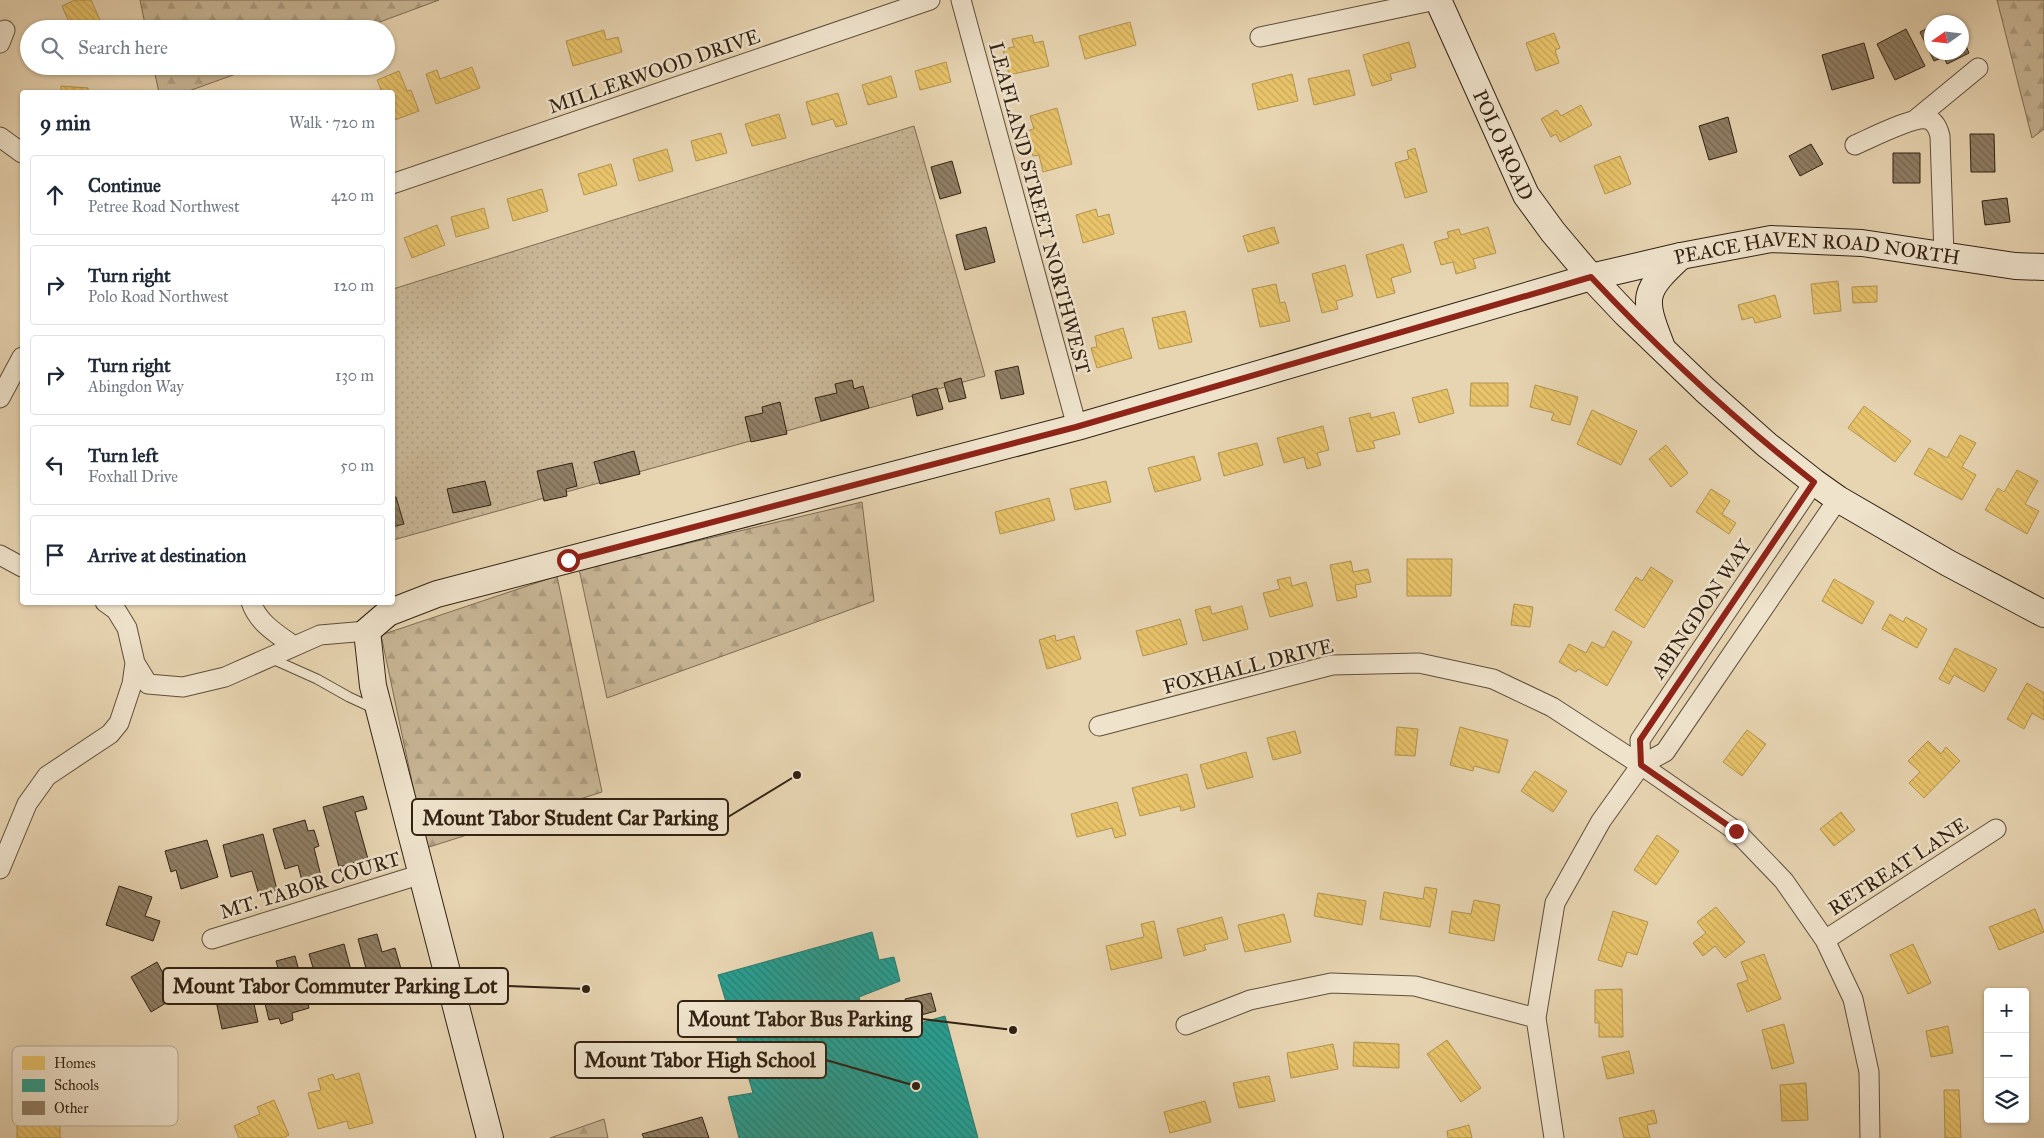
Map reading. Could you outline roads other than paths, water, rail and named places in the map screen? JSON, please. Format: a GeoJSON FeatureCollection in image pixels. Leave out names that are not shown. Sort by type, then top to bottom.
{"type":"FeatureCollection","features":[{"type":"Feature","properties":{"kind":"street","name":"MILLERWOOD DRIVE"},"geometry":{"type":"LineString","coordinates":[[395,183],[930,0]]}},
{"type":"Feature","properties":{"kind":"street","name":"LEAFLAND STREET NORTHWEST"},"geometry":{"type":"LineString","coordinates":[[961,0],[1076,427]]}},
{"type":"Feature","properties":{"kind":"street"},"geometry":{"type":"LineString","coordinates":[[1260,37],[1437,0]]}},
{"type":"Feature","properties":{"kind":"street","name":"POLO ROAD"},"geometry":{"type":"LineString","coordinates":[[1437,0],[1526,195],[1553,232],[1591,277],[1663,350],[1767,445],[1838,499],[1952,565],[2044,614]]}},
{"type":"Feature","properties":{"kind":"street"},"geometry":{"type":"LineString","coordinates":[[1855,145],[1916,119],[1978,68]]}},
{"type":"Feature","properties":{"kind":"street"},"geometry":{"type":"LineString","coordinates":[[1916,119],[1927,118],[1934,122],[1938,128],[1944,255]]}},
{"type":"Feature","properties":{"kind":"street"},"geometry":{"type":"LineString","coordinates":[[0,137],[20,152]]}},
{"type":"Feature","properties":{"kind":"street","name":"PEACE HAVEN ROAD NORTH"},"geometry":{"type":"LineString","coordinates":[[367,631],[388,613],[437,594],[1076,427],[1591,277],[1681,256],[1771,240],[1862,243],[2015,266],[2044,267]]}},
{"type":"Feature","properties":{"kind":"street"},"geometry":{"type":"LineString","coordinates":[[1663,350],[1649,315],[1649,298],[1653,284],[1681,256]]}},
{"type":"Feature","properties":{"kind":"street"},"geometry":{"type":"LineString","coordinates":[[0,398],[20,361]]}},
{"type":"Feature","properties":{"kind":"street","name":"ABINGDON WAY"},"geometry":{"type":"LineString","coordinates":[[1641,765],[1640,740],[1814,482]]}},
{"type":"Feature","properties":{"kind":"street"},"geometry":{"type":"LineString","coordinates":[[1554,1138],[1536,1018],[1555,903],[1601,821],[1641,765],[1665,752],[1838,499]]}},
{"type":"Feature","properties":{"kind":"street"},"geometry":{"type":"LineString","coordinates":[[0,555],[20,566]]}},
{"type":"Feature","properties":{"kind":"street"},"geometry":{"type":"LineString","coordinates":[[109,605],[116,610],[127,628],[135,663],[148,684],[183,687],[224,677],[320,635],[367,631],[373,686],[490,1138]]}},
{"type":"Feature","properties":{"kind":"street"},"geometry":{"type":"LineString","coordinates":[[252,605],[255,614],[273,632],[294,646]]}},
{"type":"Feature","properties":{"kind":"street"},"geometry":{"type":"LineString","coordinates":[[0,869],[27,804],[47,776],[110,734],[119,723],[132,684],[135,663]]}},
{"type":"Feature","properties":{"kind":"street","name":"FOXHALL DRIVE"},"geometry":{"type":"LineString","coordinates":[[1100,726],[1332,665],[1419,663],[1493,679],[1552,707],[1641,765],[1736,831],[1784,881],[1825,940],[1853,999],[1869,1072],[1870,1138]]}},
{"type":"Feature","properties":{"kind":"street","name":"RETREAT LANE"},"geometry":{"type":"LineString","coordinates":[[1825,940],[1996,829]]}},
{"type":"Feature","properties":{"kind":"street","name":"MT. TABOR COURT"},"geometry":{"type":"LineString","coordinates":[[212,939],[422,874]]}},
{"type":"Feature","properties":{"kind":"street"},"geometry":{"type":"LineString","coordinates":[[1186,1025],[1250,1000],[1331,983],[1415,986],[1536,1018]]}},
{"type":"Feature","properties":{"kind":"lane"},"geometry":{"type":"LineString","coordinates":[[268,658],[317,679],[349,697],[380,711]]}},
{"type":"Feature","properties":{"kind":"place","name":"Mount Tabor Student Car Parking"},"geometry":{"type":"Point","coordinates":[797,775]}},
{"type":"Feature","properties":{"kind":"place","name":"Mount Tabor Commuter Parking Lot"},"geometry":{"type":"Point","coordinates":[586,989]}},
{"type":"Feature","properties":{"kind":"place","name":"Mount Tabor Bus Parking"},"geometry":{"type":"Point","coordinates":[1013,1030]}},
{"type":"Feature","properties":{"kind":"place","name":"Mount Tabor High School"},"geometry":{"type":"Point","coordinates":[916,1086]}}]}
